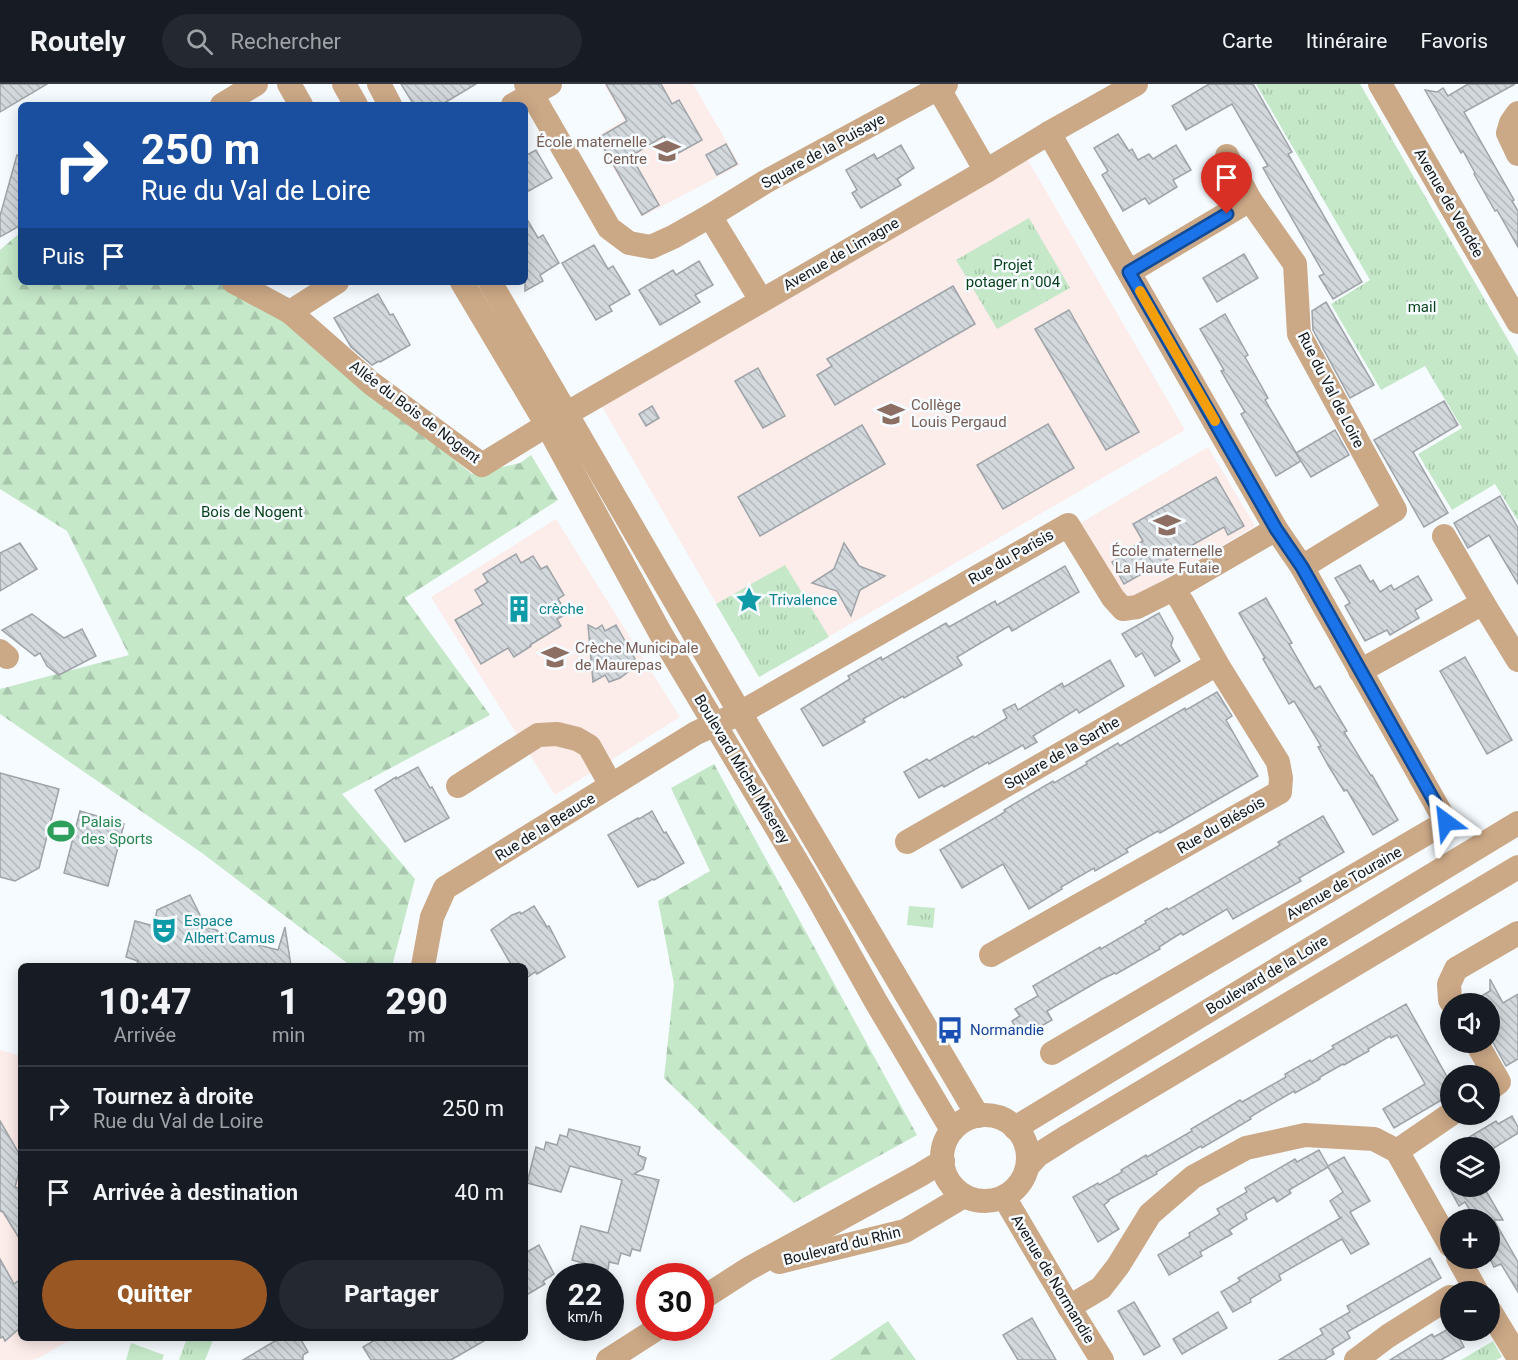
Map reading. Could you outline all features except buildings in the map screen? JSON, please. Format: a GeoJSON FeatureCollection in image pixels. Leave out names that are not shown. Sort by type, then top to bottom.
{"type":"FeatureCollection","features":[{"type":"Feature","properties":{"kind":"street"},"geometry":{"type":"LineString","coordinates":[[227,102],[255,84]]}},
{"type":"Feature","properties":{"kind":"street"},"geometry":{"type":"LineString","coordinates":[[290,84],[299,102]]}},
{"type":"Feature","properties":{"kind":"street"},"geometry":{"type":"LineString","coordinates":[[344,84],[354,102]]}},
{"type":"Feature","properties":{"kind":"street"},"geometry":{"type":"LineString","coordinates":[[379,84],[388,102]]}},
{"type":"Feature","properties":{"kind":"street","name":"Avenue de Limagne"},"geometry":{"type":"LineString","coordinates":[[556,419],[1136,84]]}},
{"type":"Feature","properties":{"kind":"street","name":"Avenue de Vendée"},"geometry":{"type":"LineString","coordinates":[[1380,84],[1518,322]]}},
{"type":"Feature","properties":{"kind":"street"},"geometry":{"type":"LineString","coordinates":[[940,85],[986,171]]}},
{"type":"Feature","properties":{"kind":"street","name":"Square de la Puisaye"},"geometry":{"type":"LineString","coordinates":[[530,92],[609,228],[629,243],[651,247],[673,237],[765,182],[940,85]]}},
{"type":"Feature","properties":{"kind":"street"},"geometry":{"type":"LineString","coordinates":[[1518,113],[1508,133],[1518,154]]}},
{"type":"Feature","properties":{"kind":"street","name":"Avenue de Touraine"},"geometry":{"type":"LineString","coordinates":[[1048,133],[1276,529],[1302,567],[1446,822],[1052,1053]]}},
{"type":"Feature","properties":{"kind":"street"},"geometry":{"type":"LineString","coordinates":[[1129,272],[1250,200],[1227,156]]}},
{"type":"Feature","properties":{"kind":"street","name":"Rue du Val de Loire"},"geometry":{"type":"LineString","coordinates":[[1250,200],[1295,264],[1299,334],[1395,510],[1302,567]]}},
{"type":"Feature","properties":{"kind":"street"},"geometry":{"type":"LineString","coordinates":[[710,216],[761,300]]}},
{"type":"Feature","properties":{"kind":"street","name":"Allée du Bois de Nogent"},"geometry":{"type":"LineString","coordinates":[[240,285],[290,312],[371,382],[482,465],[556,419]]}},
{"type":"Feature","properties":{"kind":"street"},"geometry":{"type":"LineString","coordinates":[[290,312],[332,285]]}},
{"type":"Feature","properties":{"kind":"street","name":"Boulevard Michel Miserey"},"geometry":{"type":"LineString","coordinates":[[464,285],[556,419],[740,713],[978,1116]]}},
{"type":"Feature","properties":{"kind":"street","name":"Boulevard Michel Miserey"},"geometry":{"type":"LineString","coordinates":[[491,285],[662,636],[809,882],[952,1130]]}},
{"type":"Feature","properties":{"kind":"street","name":"Rue du Parisis"},"geometry":{"type":"LineString","coordinates":[[715,724],[740,713],[1068,525],[1113,598],[1123,609],[1137,607],[1173,589],[1276,529]]}},
{"type":"Feature","properties":{"kind":"street"},"geometry":{"type":"LineString","coordinates":[[1444,536],[1518,660]]}},
{"type":"Feature","properties":{"kind":"street","name":"Rue du Blésois"},"geometry":{"type":"LineString","coordinates":[[991,955],[1280,792],[1281,778],[1278,762],[1173,589]]}},
{"type":"Feature","properties":{"kind":"street"},"geometry":{"type":"LineString","coordinates":[[1360,671],[1483,603]]}},
{"type":"Feature","properties":{"kind":"street","name":"Square de la Sarthe"},"geometry":{"type":"LineString","coordinates":[[907,842],[1217,664]]}},
{"type":"Feature","properties":{"kind":"street","name":"Rue de la Beauce"},"geometry":{"type":"LineString","coordinates":[[424,963],[432,917],[445,888],[696,733],[715,724]]}},
{"type":"Feature","properties":{"kind":"street"},"geometry":{"type":"LineString","coordinates":[[458,786],[538,735],[557,734],[576,738],[589,746],[611,785]]}},
{"type":"Feature","properties":{"kind":"street","name":"Boulevard de la Loire"},"geometry":{"type":"LineString","coordinates":[[1015,1128],[1518,823]]}},
{"type":"Feature","properties":{"kind":"street"},"geometry":{"type":"LineString","coordinates":[[1028,1166],[1038,1155],[1078,1130],[1518,867]]}},
{"type":"Feature","properties":{"kind":"street"},"geometry":{"type":"LineString","coordinates":[[1450,993],[1449,984],[1456,969],[1518,933]]}},
{"type":"Feature","properties":{"kind":"street"},"geometry":{"type":"LineString","coordinates":[[1483,1053],[1502,1085]]}},
{"type":"Feature","properties":{"kind":"street"},"geometry":{"type":"LineString","coordinates":[[978,1116],[991,1116],[1004,1120],[1015,1128],[1024,1139],[1028,1152],[1028,1166],[1015,1190],[992,1201],[980,1201],[964,1196],[945,1173],[944,1150],[952,1130],[964,1121],[978,1116]]}},
{"type":"Feature","properties":{"kind":"street"},"geometry":{"type":"LineString","coordinates":[[1397,1151],[1440,1122]]}},
{"type":"Feature","properties":{"kind":"street"},"geometry":{"type":"LineString","coordinates":[[1069,1307],[1101,1288],[1118,1266],[1150,1214],[1193,1177],[1246,1148],[1305,1135],[1374,1139],[1397,1151],[1440,1227]]}},
{"type":"Feature","properties":{"kind":"street","name":"Boulevard du Rhin"},"geometry":{"type":"LineString","coordinates":[[714,1291],[748,1269],[943,1161]]}},
{"type":"Feature","properties":{"kind":"street","name":"Boulevard du Rhin"},"geometry":{"type":"LineString","coordinates":[[748,1269],[905,1231],[964,1196]]}},
{"type":"Feature","properties":{"kind":"street","name":"Avenue de Normandie"},"geometry":{"type":"LineString","coordinates":[[1004,1197],[1102,1360]]}},
{"type":"Feature","properties":{"kind":"street"},"geometry":{"type":"LineString","coordinates":[[1356,1360],[1388,1336],[1440,1303]]}},
{"type":"Feature","properties":{"kind":"street"},"geometry":{"type":"LineString","coordinates":[[1500,1327],[1518,1357]]}},
{"type":"Feature","properties":{"kind":"street"},"geometry":{"type":"LineString","coordinates":[[608,1360],[638,1341]]}},
{"type":"Feature","properties":{"kind":"shaded area","name":"École maternelle Centre"},"geometry":{"type":"Polygon","coordinates":[[[604,84],[693,84],[740,165],[642,217],[595,137],[624,120],[604,84]]]}},
{"type":"Feature","properties":{"kind":"shaded area","name":"Collège Louis Pergaud"},"geometry":{"type":"Polygon","coordinates":[[[1022,150],[1185,430],[759,677],[597,398],[1022,150]]]}},
{"type":"Feature","properties":{"kind":"shaded area","name":"École maternelle La Haute Futaie"},"geometry":{"type":"Polygon","coordinates":[[[1208,447],[1255,526],[1126,602],[1079,524],[1208,447]]]}},
{"type":"Feature","properties":{"kind":"shaded area","name":"Crèche Municipale de Maurepas"},"geometry":{"type":"Polygon","coordinates":[[[556,519],[680,717],[555,795],[431,597],[556,519]]]}},
{"type":"Feature","properties":{"kind":"shaded area"},"geometry":{"type":"Polygon","coordinates":[[[0,1050],[18,1055],[18,1341],[68,1341],[39,1358],[0,1360],[0,1050]]]}},
{"type":"Feature","properties":{"kind":"green space","name":"mail"},"geometry":{"type":"Polygon","coordinates":[[[1256,84],[1360,84],[1518,357],[1518,521],[1495,484],[1452,510],[1418,454],[1462,428],[1425,366],[1381,390],[1331,304],[1370,280],[1256,84]]]}},
{"type":"Feature","properties":{"kind":"green space","name":"Projet potager n°004"},"geometry":{"type":"Polygon","coordinates":[[[1029,218],[1070,288],[997,329],[956,260],[1029,218]]]}},
{"type":"Feature","properties":{"kind":"green space","name":"Bois de Nogent"},"geometry":{"type":"Polygon","coordinates":[[[18,235],[18,285],[232,285],[305,324],[420,432],[472,474],[520,463],[531,455],[558,500],[405,598],[490,715],[342,794],[415,879],[393,963],[347,963],[202,853],[0,714],[0,689],[129,655],[67,531],[0,489],[0,250],[18,235]]]}},
{"type":"Feature","properties":{"kind":"green space"},"geometry":{"type":"Polygon","coordinates":[[[785,565],[829,637],[759,677],[716,604],[785,565]]]}},
{"type":"Feature","properties":{"kind":"green space"},"geometry":{"type":"Polygon","coordinates":[[[714,764],[917,1135],[794,1203],[664,1078],[674,984],[658,901],[710,871],[671,788],[714,764]]]}},
{"type":"Feature","properties":{"kind":"green space"},"geometry":{"type":"Polygon","coordinates":[[[909,906],[935,908],[933,928],[907,925],[909,906]]]}},
{"type":"Feature","properties":{"kind":"green space"},"geometry":{"type":"Polygon","coordinates":[[[888,1321],[916,1360],[830,1360],[888,1321]]]}},
{"type":"Feature","properties":{"kind":"green space"},"geometry":{"type":"Polygon","coordinates":[[[186,1341],[213,1341],[205,1360],[179,1360],[186,1341]]]}},
{"type":"Feature","properties":{"kind":"green space"},"geometry":{"type":"Polygon","coordinates":[[[1493,1341],[1502,1357],[1496,1360],[1461,1360],[1493,1341]]]}},
{"type":"Feature","properties":{"kind":"green space"},"geometry":{"type":"Polygon","coordinates":[[[131,1343],[164,1355],[162,1360],[126,1360],[131,1343]]]}},
{"type":"Feature","properties":{"kind":"slow traffic"},"geometry":{"type":"LineString","coordinates":[[1140,291],[1215,421]]}},
{"type":"Feature","properties":{"kind":"place","name":"École maternelle Centre"},"geometry":{"type":"Point","coordinates":[667,151]}},
{"type":"Feature","properties":{"kind":"place","name":"Collège Louis Pergaud"},"geometry":{"type":"Point","coordinates":[891,414]}},
{"type":"Feature","properties":{"kind":"place","name":"École maternelle La Haute Futaie"},"geometry":{"type":"Point","coordinates":[1167,525]}},
{"type":"Feature","properties":{"kind":"place","name":"Trivalence"},"geometry":{"type":"Point","coordinates":[749,600]}},
{"type":"Feature","properties":{"kind":"place","name":"crèche"},"geometry":{"type":"Point","coordinates":[519,609]}},
{"type":"Feature","properties":{"kind":"place","name":"Crèche Municipale de Maurepas"},"geometry":{"type":"Point","coordinates":[555,657]}},
{"type":"Feature","properties":{"kind":"place","name":"Palais des Sports"},"geometry":{"type":"Point","coordinates":[61,831]}},
{"type":"Feature","properties":{"kind":"place","name":"Espace Albert Camus"},"geometry":{"type":"Point","coordinates":[164,930]}},
{"type":"Feature","properties":{"kind":"place","name":"Normandie"},"geometry":{"type":"Point","coordinates":[950,1030]}},
{"type":"Feature","properties":{"kind":"route"},"geometry":{"type":"LineString","coordinates":[[1227,214],[1129,272],[1276,529],[1302,567],[1446,822]]}}]}
